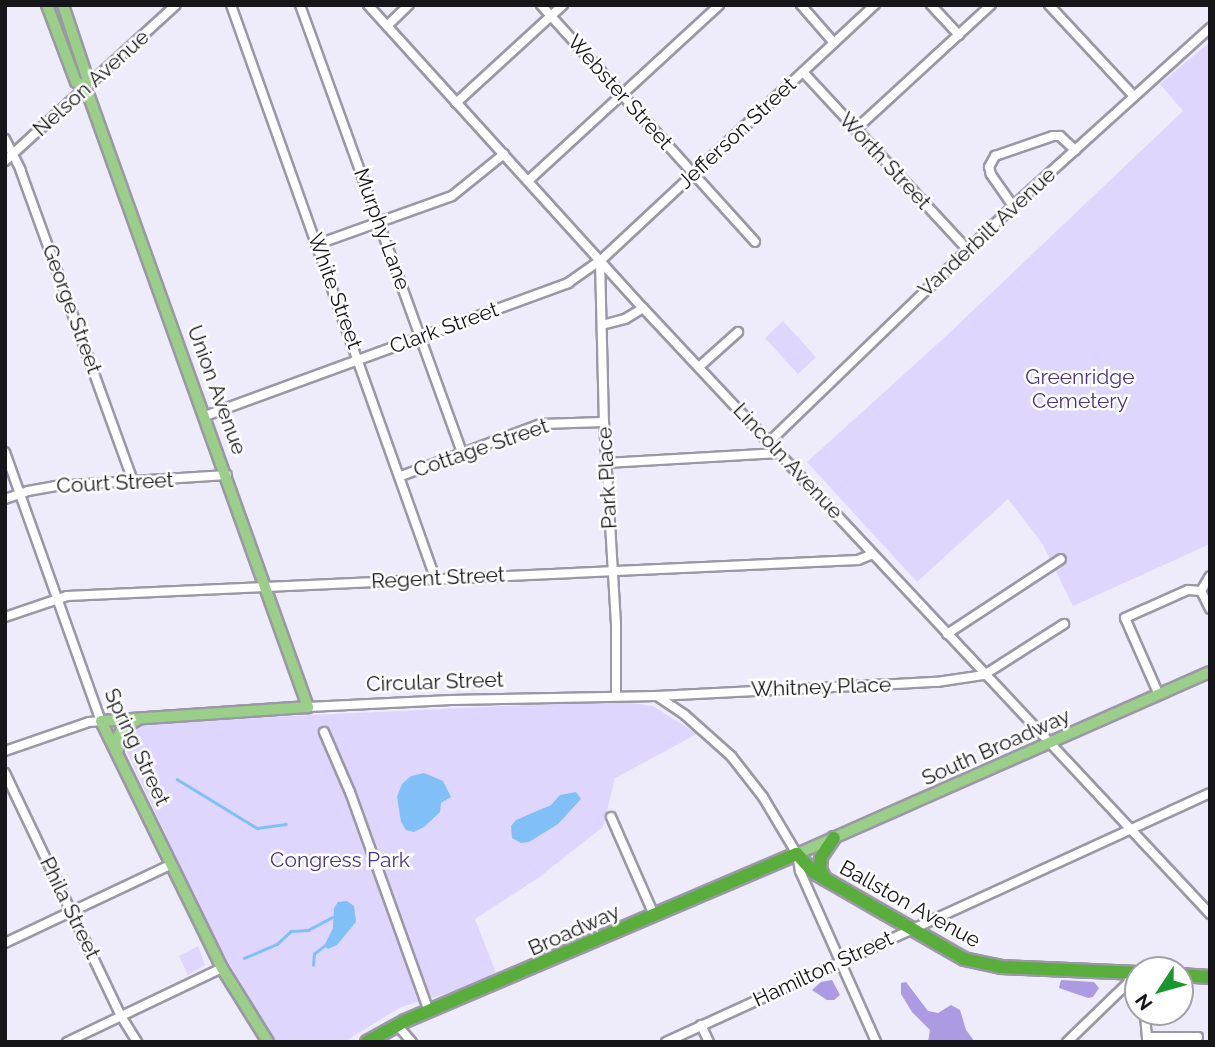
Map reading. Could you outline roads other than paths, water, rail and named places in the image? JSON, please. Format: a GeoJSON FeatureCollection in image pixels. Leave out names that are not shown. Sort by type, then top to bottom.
{"type":"FeatureCollection","features":[{"type":"Feature","properties":{"kind":"highway"},"geometry":{"type":"LineString","coordinates":[[826,879],[820,869],[821,857],[834,838]]}},
{"type":"Feature","properties":{"kind":"highway","name":"Ballston Avenue"},"geometry":{"type":"LineString","coordinates":[[797,854],[813,872],[964,959],[979,964],[1124,972]]}},
{"type":"Feature","properties":{"kind":"highway","name":"Broadway"},"geometry":{"type":"LineString","coordinates":[[367,1042],[397,1025],[797,854]]}},
{"type":"Feature","properties":{"kind":"main road","name":"Union Avenue"},"geometry":{"type":"LineString","coordinates":[[47,5],[76,82],[86,88]]}},
{"type":"Feature","properties":{"kind":"main road","name":"Union Avenue"},"geometry":{"type":"LineString","coordinates":[[64,5],[87,77],[86,88],[308,707]]}},
{"type":"Feature","properties":{"kind":"main road","name":"South Broadway"},"geometry":{"type":"LineString","coordinates":[[797,854],[1210,672]]}},
{"type":"Feature","properties":{"kind":"main road","name":"Circular Street"},"geometry":{"type":"LineString","coordinates":[[101,721],[308,707]]}},
{"type":"Feature","properties":{"kind":"main road"},"geometry":{"type":"LineString","coordinates":[[119,760],[117,738],[122,729],[141,718]]}},
{"type":"Feature","properties":{"kind":"main road","name":"Spring Street"},"geometry":{"type":"LineString","coordinates":[[101,721],[222,968],[268,1042]]}},
{"type":"Feature","properties":{"kind":"street","name":"Nelson Avenue"},"geometry":{"type":"LineString","coordinates":[[5,160],[176,5]]}},
{"type":"Feature","properties":{"kind":"street","name":"White Street"},"geometry":{"type":"LineString","coordinates":[[231,5],[401,476],[435,578]]}},
{"type":"Feature","properties":{"kind":"street","name":"Murphy Lane"},"geometry":{"type":"LineString","coordinates":[[300,5],[462,452]]}},
{"type":"Feature","properties":{"kind":"street","name":"Lincoln Avenue"},"geometry":{"type":"LineString","coordinates":[[368,5],[643,308],[770,441],[984,675],[1209,911]]}},
{"type":"Feature","properties":{"kind":"street"},"geometry":{"type":"LineString","coordinates":[[387,26],[409,5]]}},
{"type":"Feature","properties":{"kind":"street","name":"Webster Street"},"geometry":{"type":"LineString","coordinates":[[541,5],[755,243]]}},
{"type":"Feature","properties":{"kind":"street"},"geometry":{"type":"LineString","coordinates":[[456,103],[563,5]]}},
{"type":"Feature","properties":{"kind":"street"},"geometry":{"type":"LineString","coordinates":[[528,180],[719,5]]}},
{"type":"Feature","properties":{"kind":"street"},"geometry":{"type":"LineString","coordinates":[[801,5],[834,43]]}},
{"type":"Feature","properties":{"kind":"street","name":"Jefferson Street"},"geometry":{"type":"LineString","coordinates":[[600,261],[875,5]]}},
{"type":"Feature","properties":{"kind":"street"},"geometry":{"type":"LineString","coordinates":[[931,5],[959,35]]}},
{"type":"Feature","properties":{"kind":"street"},"geometry":{"type":"LineString","coordinates":[[856,129],[991,5]]}},
{"type":"Feature","properties":{"kind":"street"},"geometry":{"type":"LineString","coordinates":[[1049,5],[1134,96]]}},
{"type":"Feature","properties":{"kind":"street","name":"Vanderbilt Avenue"},"geometry":{"type":"LineString","coordinates":[[770,441],[967,249],[1210,28]]}},
{"type":"Feature","properties":{"kind":"street","name":"Worth Street"},"geometry":{"type":"LineString","coordinates":[[803,72],[967,249]]}},
{"type":"Feature","properties":{"kind":"street"},"geometry":{"type":"LineString","coordinates":[[1013,206],[991,174],[989,167],[995,156],[1053,136],[1060,136],[1075,149]]}},
{"type":"Feature","properties":{"kind":"street","name":"George Street"},"geometry":{"type":"LineString","coordinates":[[5,139],[13,153],[133,481]]}},
{"type":"Feature","properties":{"kind":"street"},"geometry":{"type":"LineString","coordinates":[[318,244],[452,196],[504,154]]}},
{"type":"Feature","properties":{"kind":"street","name":"Clark Street"},"geometry":{"type":"LineString","coordinates":[[205,416],[421,335],[556,289],[600,261]]}},
{"type":"Feature","properties":{"kind":"street","name":"Park Place"},"geometry":{"type":"LineString","coordinates":[[600,261],[604,422],[616,623],[616,696]]}},
{"type":"Feature","properties":{"kind":"street"},"geometry":{"type":"LineString","coordinates":[[602,325],[625,319],[643,308]]}},
{"type":"Feature","properties":{"kind":"street"},"geometry":{"type":"LineString","coordinates":[[700,366],[738,332]]}},
{"type":"Feature","properties":{"kind":"street","name":"Cottage Street"},"geometry":{"type":"LineString","coordinates":[[401,476],[541,424],[604,422]]}},
{"type":"Feature","properties":{"kind":"street","name":"Spring Street"},"geometry":{"type":"LineString","coordinates":[[5,452],[101,721]]}},
{"type":"Feature","properties":{"kind":"street"},"geometry":{"type":"LineString","coordinates":[[606,463],[780,453]]}},
{"type":"Feature","properties":{"kind":"street","name":"Court Street"},"geometry":{"type":"LineString","coordinates":[[5,499],[55,486],[227,475]]}},
{"type":"Feature","properties":{"kind":"street","name":"Regent Street"},"geometry":{"type":"LineString","coordinates":[[5,617],[58,599],[266,586],[858,560],[873,554]]}},
{"type":"Feature","properties":{"kind":"street"},"geometry":{"type":"LineString","coordinates":[[947,634],[1061,559]]}},
{"type":"Feature","properties":{"kind":"street"},"geometry":{"type":"LineString","coordinates":[[1201,591],[1210,576]]}},
{"type":"Feature","properties":{"kind":"street"},"geometry":{"type":"LineString","coordinates":[[1159,695],[1125,618],[1188,590],[1201,591]]}},
{"type":"Feature","properties":{"kind":"street"},"geometry":{"type":"LineString","coordinates":[[1201,591],[1210,609]]}},
{"type":"Feature","properties":{"kind":"street"},"geometry":{"type":"LineString","coordinates":[[984,675],[1063,624]]}},
{"type":"Feature","properties":{"kind":"street","name":"Whitney Place"},"geometry":{"type":"LineString","coordinates":[[657,696],[937,682],[984,675]]}},
{"type":"Feature","properties":{"kind":"street"},"geometry":{"type":"LineString","coordinates":[[657,696],[685,715],[731,756],[764,797],[797,854],[800,872],[812,893],[876,1042]]}},
{"type":"Feature","properties":{"kind":"street","name":"Circular Street"},"geometry":{"type":"LineString","coordinates":[[308,707],[657,696]]}},
{"type":"Feature","properties":{"kind":"street","name":"Circular Street"},"geometry":{"type":"LineString","coordinates":[[5,751],[89,722],[101,721]]}},
{"type":"Feature","properties":{"kind":"street"},"geometry":{"type":"LineString","coordinates":[[324,732],[350,792],[429,1012]]}},
{"type":"Feature","properties":{"kind":"street","name":"Phila Street"},"geometry":{"type":"LineString","coordinates":[[5,773],[121,1016],[137,1042]]}},
{"type":"Feature","properties":{"kind":"street","name":"Hamilton Street"},"geometry":{"type":"LineString","coordinates":[[666,1042],[1210,793]]}},
{"type":"Feature","properties":{"kind":"street"},"geometry":{"type":"LineString","coordinates":[[611,817],[654,915]]}},
{"type":"Feature","properties":{"kind":"street"},"geometry":{"type":"LineString","coordinates":[[5,943],[170,865]]}},
{"type":"Feature","properties":{"kind":"street"},"geometry":{"type":"LineString","coordinates":[[67,1042],[222,968]]}},
{"type":"Feature","properties":{"kind":"street"},"geometry":{"type":"LineString","coordinates":[[1067,1042],[1124,988]]}},
{"type":"Feature","properties":{"kind":"street"},"geometry":{"type":"LineString","coordinates":[[397,1025],[412,1042]]}},
{"type":"Feature","properties":{"kind":"street"},"geometry":{"type":"LineString","coordinates":[[701,1025],[709,1042]]}},
{"type":"Feature","properties":{"kind":"street"},"geometry":{"type":"LineString","coordinates":[[1147,1039],[1198,1037]]}},
{"type":"Feature","properties":{"kind":"water"},"geometry":{"type":"Polygon","coordinates":[[[424,773],[443,781],[451,797],[441,803],[440,812],[424,827],[414,832],[406,830],[401,822],[397,797],[402,784],[411,776],[424,773]]]}},
{"type":"Feature","properties":{"kind":"water"},"geometry":{"type":"Polygon","coordinates":[[[576,792],[581,799],[558,824],[529,842],[521,843],[512,838],[511,826],[516,820],[551,805],[560,795],[576,792]]]}},
{"type":"Feature","properties":{"kind":"water"},"geometry":{"type":"Polygon","coordinates":[[[347,901],[354,906],[356,922],[337,945],[328,949],[324,946],[333,928],[334,908],[338,902],[347,901]]]}},
{"type":"Feature","properties":{"kind":"waterway"},"geometry":{"type":"LineString","coordinates":[[177,779],[257,828],[286,824]]}},
{"type":"Feature","properties":{"kind":"waterway"},"geometry":{"type":"LineString","coordinates":[[244,958],[277,944],[291,931],[308,930],[332,917]]}},
{"type":"Feature","properties":{"kind":"waterway"},"geometry":{"type":"LineString","coordinates":[[313,965],[314,954],[324,946]]}},
{"type":"Feature","properties":{"kind":"park label","name":"Greenridge Cemetery"},"geometry":{"type":"Point","coordinates":[1080,389]}},
{"type":"Feature","properties":{"kind":"park label","name":"Congress Park"},"geometry":{"type":"Point","coordinates":[340,860]}}]}
